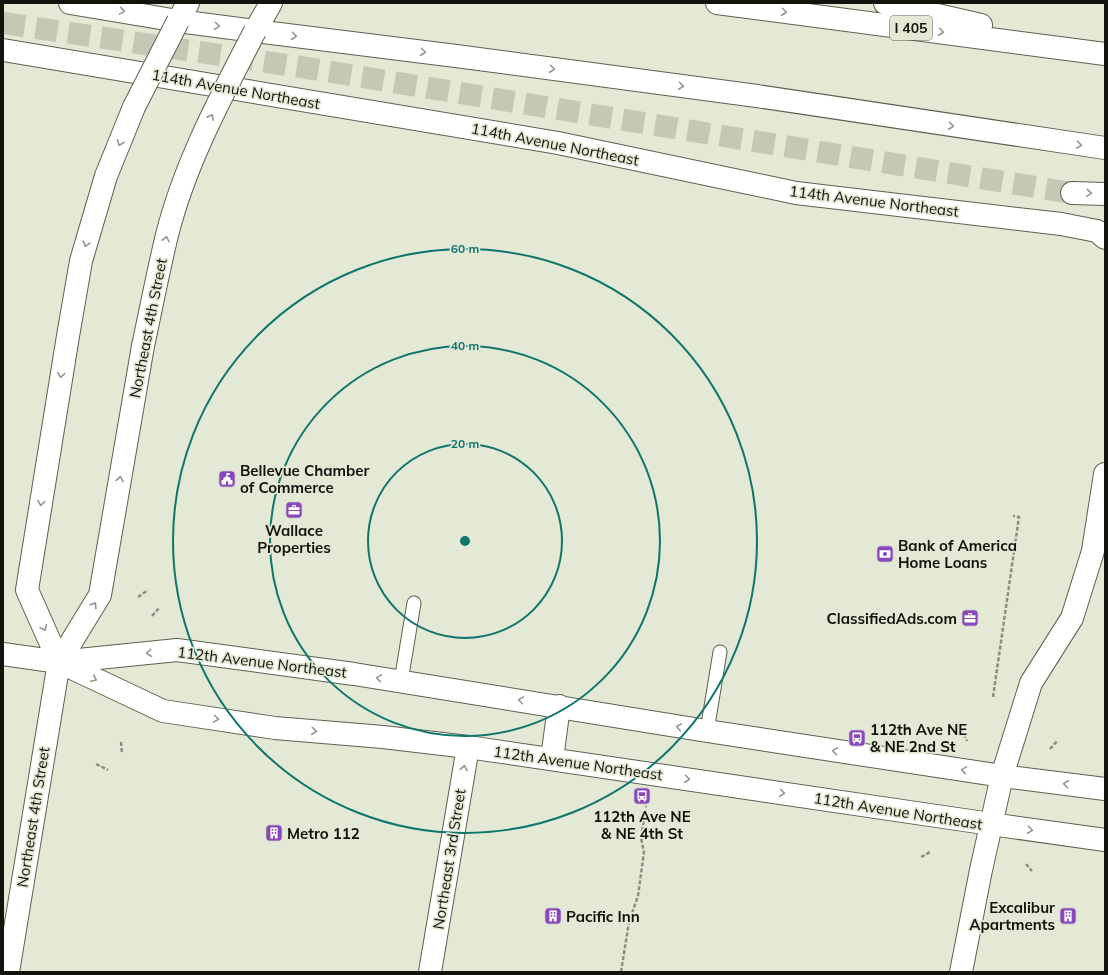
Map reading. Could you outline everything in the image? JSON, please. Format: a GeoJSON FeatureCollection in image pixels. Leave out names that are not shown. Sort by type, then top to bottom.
{"type":"FeatureCollection","features":[{"type":"Feature","properties":{"kind":"main road"},"geometry":{"type":"LineString","coordinates":[[70,3],[183,12],[255,31],[749,95],[1105,148]]}},
{"type":"Feature","properties":{"kind":"main road","name":"Northeast 4th Street"},"geometry":{"type":"LineString","coordinates":[[8,972],[59,662],[100,595],[143,346],[167,235],[186,176],[210,118],[271,3]]}},
{"type":"Feature","properties":{"kind":"main road","name":"I 405"},"geometry":{"type":"LineString","coordinates":[[718,3],[1105,53]]}},
{"type":"Feature","properties":{"kind":"main road"},"geometry":{"type":"LineString","coordinates":[[885,3],[1105,53]]}},
{"type":"Feature","properties":{"kind":"main road"},"geometry":{"type":"LineString","coordinates":[[59,662],[27,590],[81,261],[106,176],[134,107],[183,12]]}},
{"type":"Feature","properties":{"kind":"main road","name":"114th Avenue Northeast"},"geometry":{"type":"LineString","coordinates":[[3,50],[558,144],[796,193],[1061,224],[1097,231],[1105,238]]}},
{"type":"Feature","properties":{"kind":"main road"},"geometry":{"type":"LineString","coordinates":[[1072,193],[1105,194]]}},
{"type":"Feature","properties":{"kind":"main road"},"geometry":{"type":"LineString","coordinates":[[961,972],[1002,776],[1031,683],[1072,618],[1093,551],[1105,474]]}},
{"type":"Feature","properties":{"kind":"main road","name":"112th Avenue Northeast"},"geometry":{"type":"LineString","coordinates":[[3,654],[59,662],[178,650],[288,664],[559,706],[707,731],[1002,776],[1105,789]]}},
{"type":"Feature","properties":{"kind":"main road","name":"112th Avenue Northeast"},"geometry":{"type":"LineString","coordinates":[[59,662],[163,711],[275,728],[383,737],[468,747],[1105,840]]}},
{"type":"Feature","properties":{"kind":"main road"},"geometry":{"type":"LineString","coordinates":[[552,759],[559,706]]}},
{"type":"Feature","properties":{"kind":"main road","name":"Northeast 3rd Street"},"geometry":{"type":"LineString","coordinates":[[430,972],[468,747]]}},
{"type":"Feature","properties":{"kind":"lane"},"geometry":{"type":"LineString","coordinates":[[401,681],[414,603]]}},
{"type":"Feature","properties":{"kind":"lane"},"geometry":{"type":"LineString","coordinates":[[707,731],[720,652]]}},
{"type":"Feature","properties":{"kind":"path"},"geometry":{"type":"LineString","coordinates":[[994,697],[1019,517],[1013,516]]}},
{"type":"Feature","properties":{"kind":"path"},"geometry":{"type":"LineString","coordinates":[[138,597],[148,590]]}},
{"type":"Feature","properties":{"kind":"path"},"geometry":{"type":"LineString","coordinates":[[152,616],[159,608]]}},
{"type":"Feature","properties":{"kind":"path"},"geometry":{"type":"LineString","coordinates":[[964,734],[967,741]]}},
{"type":"Feature","properties":{"kind":"path"},"geometry":{"type":"LineString","coordinates":[[1050,749],[1057,741]]}},
{"type":"Feature","properties":{"kind":"path"},"geometry":{"type":"LineString","coordinates":[[121,742],[122,754]]}},
{"type":"Feature","properties":{"kind":"path"},"geometry":{"type":"LineString","coordinates":[[96,764],[108,770]]}},
{"type":"Feature","properties":{"kind":"path"},"geometry":{"type":"LineString","coordinates":[[621,972],[630,922],[638,896],[644,852],[640,838],[646,806]]}},
{"type":"Feature","properties":{"kind":"path"},"geometry":{"type":"LineString","coordinates":[[921,857],[930,852]]}},
{"type":"Feature","properties":{"kind":"path"},"geometry":{"type":"LineString","coordinates":[[1026,864],[1032,871]]}},
{"type":"Feature","properties":{"kind":"tunnel"},"geometry":{"type":"LineString","coordinates":[[3,23],[307,68],[1072,193]]}},
{"type":"Feature","properties":{"kind":"place","name":"Bellevue Chamber of Commerce"},"geometry":{"type":"Point","coordinates":[227,479]}},
{"type":"Feature","properties":{"kind":"place","name":"Wallace Properties"},"geometry":{"type":"Point","coordinates":[294,510]}},
{"type":"Feature","properties":{"kind":"place","name":"Bank of America Home Loans"},"geometry":{"type":"Point","coordinates":[885,554]}},
{"type":"Feature","properties":{"kind":"place","name":"ClassifiedAds.com"},"geometry":{"type":"Point","coordinates":[970,618]}},
{"type":"Feature","properties":{"kind":"place","name":"112th Ave NE & NE 2nd St"},"geometry":{"type":"Point","coordinates":[857,738]}},
{"type":"Feature","properties":{"kind":"place","name":"112th Ave NE & NE 4th St"},"geometry":{"type":"Point","coordinates":[642,796]}},
{"type":"Feature","properties":{"kind":"place","name":"Metro 112"},"geometry":{"type":"Point","coordinates":[274,833]}},
{"type":"Feature","properties":{"kind":"place","name":"Pacific Inn"},"geometry":{"type":"Point","coordinates":[553,916]}},
{"type":"Feature","properties":{"kind":"place","name":"Excalibur Apartments"},"geometry":{"type":"Point","coordinates":[1068,916]}}]}
